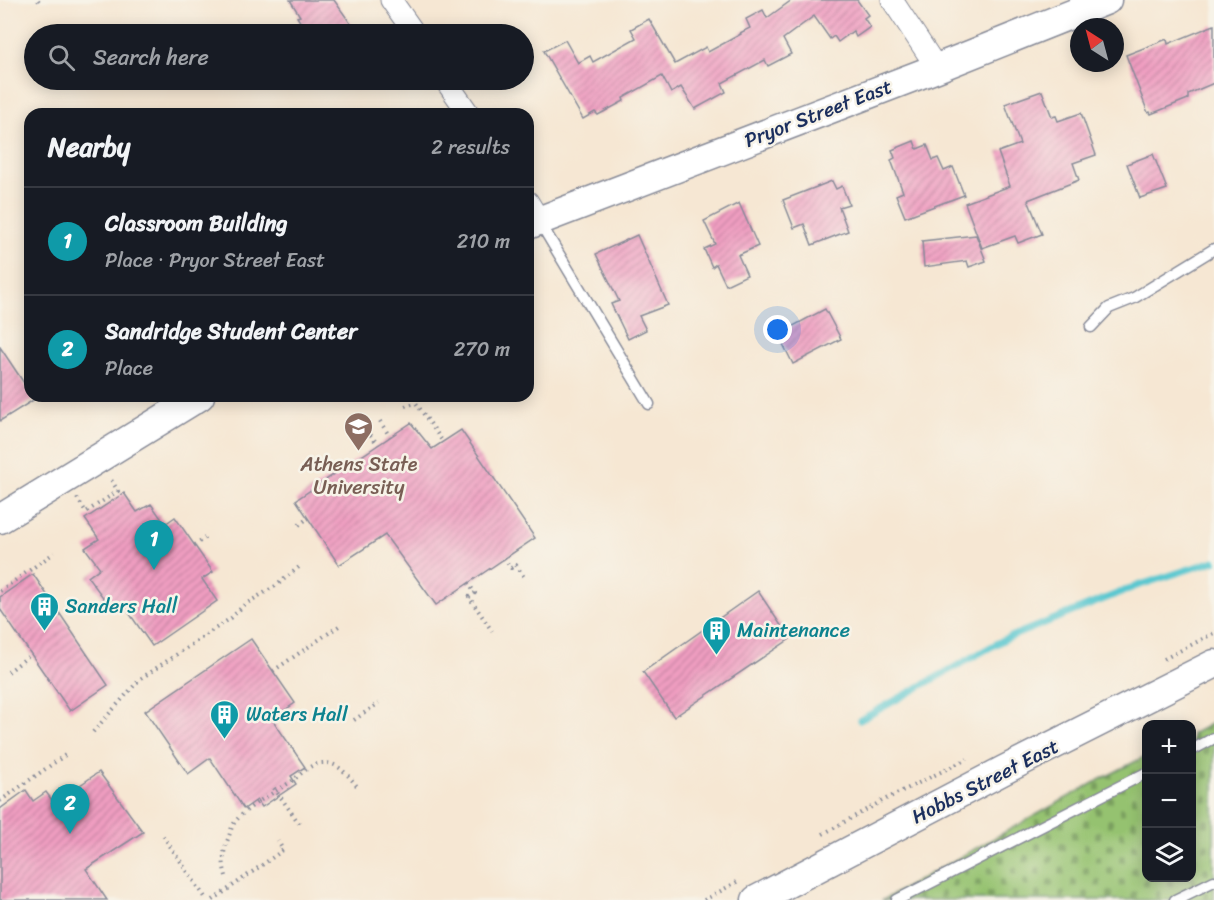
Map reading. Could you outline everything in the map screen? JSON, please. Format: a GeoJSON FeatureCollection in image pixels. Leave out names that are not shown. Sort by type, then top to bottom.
{"type":"FeatureCollection","features":[{"type":"Feature","properties":{"kind":"street"},"geometry":{"type":"LineString","coordinates":[[391,0],[408,24]]}},
{"type":"Feature","properties":{"kind":"street"},"geometry":{"type":"LineString","coordinates":[[892,0],[937,68]]}},
{"type":"Feature","properties":{"kind":"street","name":"Pryor Street East"},"geometry":{"type":"LineString","coordinates":[[534,215],[937,68],[1107,0]]}},
{"type":"Feature","properties":{"kind":"street"},"geometry":{"type":"LineString","coordinates":[[452,90],[465,108]]}},
{"type":"Feature","properties":{"kind":"street"},"geometry":{"type":"LineString","coordinates":[[0,519],[190,402]]}},
{"type":"Feature","properties":{"kind":"street","name":"Hobbs Street East"},"geometry":{"type":"LineString","coordinates":[[756,900],[1004,770],[1214,664]]}},
{"type":"Feature","properties":{"kind":"lane"},"geometry":{"type":"LineString","coordinates":[[534,219],[649,404]]}},
{"type":"Feature","properties":{"kind":"lane"},"geometry":{"type":"LineString","coordinates":[[1091,327],[1109,308],[1134,298],[1214,249]]}},
{"type":"Feature","properties":{"kind":"lane"},"geometry":{"type":"LineString","coordinates":[[1196,747],[1214,738]]}},
{"type":"Feature","properties":{"kind":"lane"},"geometry":{"type":"LineString","coordinates":[[897,900],[909,897],[1144,774]]}},
{"type":"Feature","properties":{"kind":"lane"},"geometry":{"type":"LineString","coordinates":[[1175,900],[1214,881]]}},
{"type":"Feature","properties":{"kind":"path"},"geometry":{"type":"LineString","coordinates":[[405,406],[416,403],[443,442]]}},
{"type":"Feature","properties":{"kind":"path"},"geometry":{"type":"LineString","coordinates":[[380,421],[390,437]]}},
{"type":"Feature","properties":{"kind":"path"},"geometry":{"type":"LineString","coordinates":[[367,430],[378,445]]}},
{"type":"Feature","properties":{"kind":"path"},"geometry":{"type":"LineString","coordinates":[[75,495],[86,512],[103,504],[118,491],[108,475]]}},
{"type":"Feature","properties":{"kind":"path"},"geometry":{"type":"LineString","coordinates":[[299,525],[308,518]]}},
{"type":"Feature","properties":{"kind":"path"},"geometry":{"type":"LineString","coordinates":[[194,545],[205,538]]}},
{"type":"Feature","properties":{"kind":"path"},"geometry":{"type":"LineString","coordinates":[[0,591],[54,554]]}},
{"type":"Feature","properties":{"kind":"path"},"geometry":{"type":"LineString","coordinates":[[504,558],[511,568],[516,565],[524,577]]}},
{"type":"Feature","properties":{"kind":"path"},"geometry":{"type":"LineString","coordinates":[[93,732],[140,679],[231,618],[244,605],[277,585],[299,567]]}},
{"type":"Feature","properties":{"kind":"path"},"geometry":{"type":"LineString","coordinates":[[468,583],[475,593],[469,597],[492,631]]}},
{"type":"Feature","properties":{"kind":"path"},"geometry":{"type":"LineString","coordinates":[[273,671],[339,626]]}},
{"type":"Feature","properties":{"kind":"path"},"geometry":{"type":"LineString","coordinates":[[8,672],[31,654]]}},
{"type":"Feature","properties":{"kind":"path"},"geometry":{"type":"LineString","coordinates":[[354,720],[379,703]]}},
{"type":"Feature","properties":{"kind":"path"},"geometry":{"type":"LineString","coordinates":[[0,801],[68,753]]}},
{"type":"Feature","properties":{"kind":"path"},"geometry":{"type":"LineString","coordinates":[[226,876],[223,866],[224,850],[233,825],[240,815],[275,789],[311,766],[323,762],[337,766],[357,786]]}},
{"type":"Feature","properties":{"kind":"path"},"geometry":{"type":"LineString","coordinates":[[275,789],[300,826]]}},
{"type":"Feature","properties":{"kind":"path"},"geometry":{"type":"LineString","coordinates":[[163,836],[207,900]]}},
{"type":"Feature","properties":{"kind":"path"},"geometry":{"type":"LineString","coordinates":[[213,900],[283,850],[278,842]]}},
{"type":"Feature","properties":{"kind":"green space"},"geometry":{"type":"Polygon","coordinates":[[[1214,722],[1214,900],[883,900],[1142,758],[1142,882],[1196,882],[1196,732],[1214,722]]]}},
{"type":"Feature","properties":{"kind":"building"},"geometry":{"type":"Polygon","coordinates":[[[290,0],[334,0],[351,24],[302,24],[297,17],[300,16],[290,0]]]}},
{"type":"Feature","properties":{"kind":"building"},"geometry":{"type":"Polygon","coordinates":[[[792,0],[857,0],[868,15],[864,18],[870,27],[856,37],[853,31],[838,42],[834,36],[830,39],[814,16],[783,39],[791,54],[768,66],[765,60],[722,83],[726,92],[695,109],[681,87],[671,93],[662,76],[623,98],[624,101],[598,115],[595,112],[583,119],[544,51],[565,40],[578,63],[590,56],[593,62],[636,38],[631,29],[649,19],[675,64],[706,47],[708,52],[741,34],[750,28],[746,19],[763,10],[767,18],[792,0]]]}},
{"type":"Feature","properties":{"kind":"building"},"geometry":{"type":"Polygon","coordinates":[[[1214,25],[1214,83],[1188,94],[1188,99],[1151,114],[1148,113],[1126,55],[1167,39],[1168,44],[1214,25]]]}},
{"type":"Feature","properties":{"kind":"building"},"geometry":{"type":"Polygon","coordinates":[[[1042,91],[1052,117],[1056,116],[1058,121],[1081,113],[1096,155],[1073,163],[1079,180],[1028,200],[1042,234],[1018,243],[1015,236],[982,248],[965,203],[1010,186],[998,152],[1020,144],[1005,104],[1042,91]]]}},
{"type":"Feature","properties":{"kind":"building"},"geometry":{"type":"Polygon","coordinates":[[[914,141],[917,149],[927,145],[933,160],[938,158],[944,171],[953,167],[964,195],[905,217],[896,195],[903,192],[891,160],[895,158],[892,150],[914,141]]]}},
{"type":"Feature","properties":{"kind":"building"},"geometry":{"type":"Polygon","coordinates":[[[1153,154],[1167,189],[1140,198],[1127,164],[1153,154]]]}},
{"type":"Feature","properties":{"kind":"building"},"geometry":{"type":"Polygon","coordinates":[[[832,181],[836,189],[842,186],[849,204],[839,207],[848,231],[812,245],[804,224],[794,228],[783,200],[832,181]]]}},
{"type":"Feature","properties":{"kind":"building"},"geometry":{"type":"Polygon","coordinates":[[[739,203],[758,246],[738,255],[747,275],[726,285],[716,264],[712,267],[704,249],[715,244],[704,221],[739,203]]]}},
{"type":"Feature","properties":{"kind":"building"},"geometry":{"type":"Polygon","coordinates":[[[637,235],[668,305],[639,316],[646,330],[628,339],[611,304],[619,301],[596,254],[637,235]]]}},
{"type":"Feature","properties":{"kind":"building"},"geometry":{"type":"Polygon","coordinates":[[[976,235],[986,261],[969,267],[967,261],[924,267],[922,241],[976,235]]]}},
{"type":"Feature","properties":{"kind":"building"},"geometry":{"type":"Polygon","coordinates":[[[825,309],[841,339],[793,364],[778,334],[825,309]]]}},
{"type":"Feature","properties":{"kind":"building"},"geometry":{"type":"Polygon","coordinates":[[[0,347],[24,383],[24,402],[30,402],[0,421],[0,347]]]}},
{"type":"Feature","properties":{"kind":"building"},"geometry":{"type":"Polygon","coordinates":[[[411,423],[432,449],[461,430],[535,538],[436,605],[385,535],[339,565],[296,500],[411,423]]]}},
{"type":"Feature","properties":{"kind":"building"},"geometry":{"type":"Polygon","coordinates":[[[124,493],[137,512],[151,504],[165,524],[175,517],[213,572],[202,579],[217,601],[152,646],[123,604],[113,611],[88,577],[100,568],[85,548],[99,539],[85,519],[124,493]]]}},
{"type":"Feature","properties":{"kind":"building","name":"Sanders Hall"},"geometry":{"type":"Polygon","coordinates":[[[33,574],[108,685],[70,711],[0,609],[0,597],[33,574]]]}},
{"type":"Feature","properties":{"kind":"building","name":"Maintenance"},"geometry":{"type":"Polygon","coordinates":[[[758,591],[790,639],[674,717],[643,672],[758,591]]]}},
{"type":"Feature","properties":{"kind":"building","name":"Waters Hall"},"geometry":{"type":"Polygon","coordinates":[[[251,639],[295,703],[272,719],[305,767],[291,776],[296,784],[262,807],[257,800],[244,809],[210,758],[188,774],[145,711],[251,639]]]}},
{"type":"Feature","properties":{"kind":"building"},"geometry":{"type":"Polygon","coordinates":[[[99,772],[143,832],[86,869],[107,900],[0,900],[0,809],[26,790],[33,801],[46,792],[54,803],[99,772]]]}},
{"type":"Feature","properties":{"kind":"waterway"},"geometry":{"type":"LineString","coordinates":[[860,720],[1005,639],[1134,587],[1214,561]]}},
{"type":"Feature","properties":{"kind":"place","name":"Athens State University"},"geometry":{"type":"Point","coordinates":[359,452]}},
{"type":"Feature","properties":{"kind":"place","name":"Classroom Building"},"geometry":{"type":"Point","coordinates":[154,570]}},
{"type":"Feature","properties":{"kind":"place","name":"Sanders Hall"},"geometry":{"type":"Point","coordinates":[44,632]}},
{"type":"Feature","properties":{"kind":"place","name":"Maintenance"},"geometry":{"type":"Point","coordinates":[716,656]}},
{"type":"Feature","properties":{"kind":"place","name":"Waters Hall"},"geometry":{"type":"Point","coordinates":[225,740]}},
{"type":"Feature","properties":{"kind":"place","name":"Sandridge Student Center"},"geometry":{"type":"Point","coordinates":[70,834]}}]}
